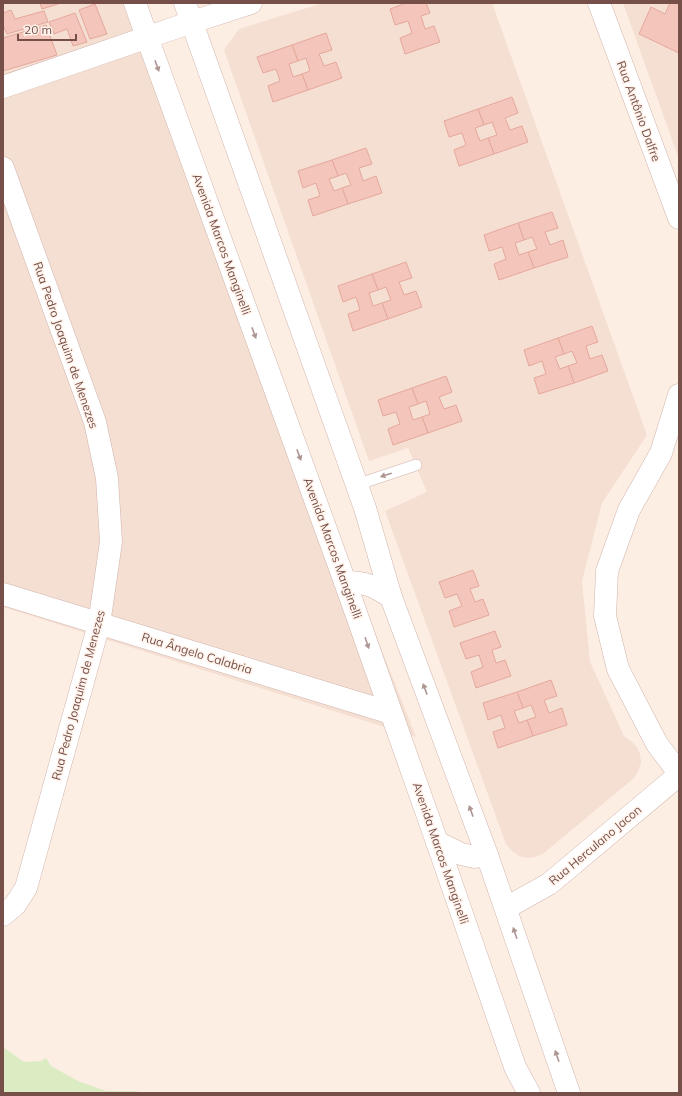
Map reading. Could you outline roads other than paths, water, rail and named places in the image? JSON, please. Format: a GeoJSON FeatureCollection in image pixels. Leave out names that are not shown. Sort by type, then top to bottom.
{"type":"FeatureCollection","features":[{"type":"Feature","properties":{"kind":"street","name":"Avenida Marcos Manginelli"},"geometry":{"type":"LineString","coordinates":[[135,3],[146,37],[345,582],[515,1067],[529,1093]]}},
{"type":"Feature","properties":{"kind":"street"},"geometry":{"type":"LineString","coordinates":[[3,87],[146,37],[189,12],[251,3]]}},
{"type":"Feature","properties":{"kind":"street","name":"Rua Antônio Dalfre"},"geometry":{"type":"LineString","coordinates":[[599,3],[679,218]]}},
{"type":"Feature","properties":{"kind":"street"},"geometry":{"type":"LineString","coordinates":[[189,12],[365,508],[391,597],[487,855],[569,1093]]}},
{"type":"Feature","properties":{"kind":"street","name":"Rua Pedro Joaquim de Menezes"},"geometry":{"type":"LineString","coordinates":[[3,168],[95,422],[108,478],[111,542],[99,624],[26,888],[14,905],[3,915]]}},
{"type":"Feature","properties":{"kind":"street"},"geometry":{"type":"LineString","coordinates":[[679,395],[661,453],[629,510],[607,571],[605,616],[618,669],[657,744],[679,774]]}},
{"type":"Feature","properties":{"kind":"street"},"geometry":{"type":"LineString","coordinates":[[345,582],[368,584],[391,597]]}},
{"type":"Feature","properties":{"kind":"street","name":"Rua Ângelo Calabria"},"geometry":{"type":"LineString","coordinates":[[3,594],[391,713]]}},
{"type":"Feature","properties":{"kind":"street","name":"Rua Herculano Jacon"},"geometry":{"type":"LineString","coordinates":[[506,908],[549,884],[679,774]]}},
{"type":"Feature","properties":{"kind":"street"},"geometry":{"type":"LineString","coordinates":[[437,842],[461,854],[475,857],[487,855]]}},
{"type":"Feature","properties":{"kind":"lane"},"geometry":{"type":"LineString","coordinates":[[356,485],[416,465]]}}]}
